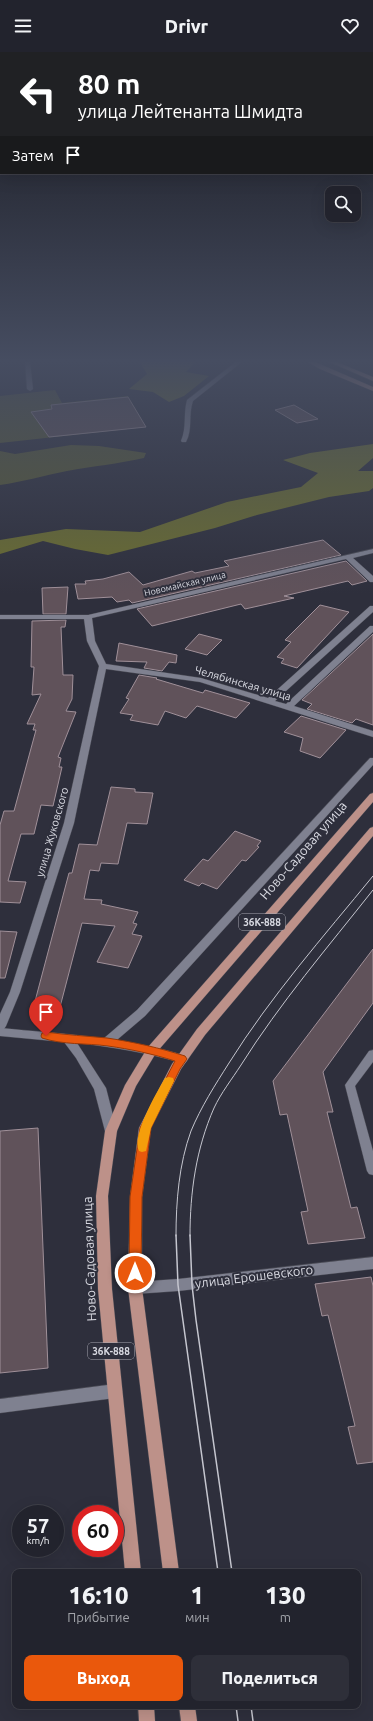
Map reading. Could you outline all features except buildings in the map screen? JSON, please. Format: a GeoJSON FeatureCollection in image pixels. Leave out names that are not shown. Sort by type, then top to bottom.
{"type":"FeatureCollection","features":[{"type":"Feature","properties":{"kind":"main road","name":"Ново-Садовая улица"},"geometry":{"type":"LineString","coordinates":[[133,1569],[105,1289],[102,1196],[111,1131],[131,1085],[152,1050],[373,796]]}},
{"type":"Feature","properties":{"kind":"main road"},"geometry":{"type":"LineString","coordinates":[[170,1569],[135,1288],[136,1197],[145,1128],[176,1067],[201,1032],[373,830]]}},
{"type":"Feature","properties":{"kind":"main road"},"geometry":{"type":"LineString","coordinates":[[146,1709],[147,1721]]}},
{"type":"Feature","properties":{"kind":"main road"},"geometry":{"type":"LineString","coordinates":[[187,1709],[189,1721]]}},
{"type":"Feature","properties":{"kind":"street","name":"Новомайская улица"},"geometry":{"type":"LineString","coordinates":[[0,617],[88,617],[373,551]]}},
{"type":"Feature","properties":{"kind":"street"},"geometry":{"type":"LineString","coordinates":[[347,556],[373,580]]}},
{"type":"Feature","properties":{"kind":"street"},"geometry":{"type":"LineString","coordinates":[[270,701],[373,608]]}},
{"type":"Feature","properties":{"kind":"street"},"geometry":{"type":"LineString","coordinates":[[88,617],[91,641],[103,666]]}},
{"type":"Feature","properties":{"kind":"street"},"geometry":{"type":"LineString","coordinates":[[288,707],[373,628]]}},
{"type":"Feature","properties":{"kind":"street","name":"Челябинская улица"},"geometry":{"type":"LineString","coordinates":[[103,666],[201,680],[373,734]]}},
{"type":"Feature","properties":{"kind":"street","name":"улица Жуковского"},"geometry":{"type":"LineString","coordinates":[[0,1026],[15,992],[69,823],[103,666]]}},
{"type":"Feature","properties":{"kind":"street"},"geometry":{"type":"LineString","coordinates":[[0,1032],[107,1042],[152,1050],[182,1059]]}},
{"type":"Feature","properties":{"kind":"street"},"geometry":{"type":"LineString","coordinates":[[68,1039],[80,1055],[100,1088],[111,1131]]}},
{"type":"Feature","properties":{"kind":"street","name":"улица Ерошевского"},"geometry":{"type":"LineString","coordinates":[[135,1288],[178,1285],[373,1263]]}},
{"type":"Feature","properties":{"kind":"street"},"geometry":{"type":"LineString","coordinates":[[0,1406],[115,1391]]}},
{"type":"Feature","properties":{"kind":"lane"},"geometry":{"type":"LineString","coordinates":[[107,1042],[141,1013],[373,760]]}},
{"type":"Feature","properties":{"kind":"lane"},"geometry":{"type":"LineString","coordinates":[[373,1054],[350,1085],[373,1171]]}},
{"type":"Feature","properties":{"kind":"green space"},"geometry":{"type":"Polygon","coordinates":[[[0,439],[38,439],[0,443],[0,439]]]}},
{"type":"Feature","properties":{"kind":"green space"},"geometry":{"type":"Polygon","coordinates":[[[71,445],[99,446],[146,453],[144,458],[67,471],[0,485],[0,451],[15,454],[71,445]]]}},
{"type":"Feature","properties":{"kind":"shaded area"},"geometry":{"type":"Polygon","coordinates":[[[373,444],[373,458],[358,471],[373,471],[373,488],[369,491],[329,497],[108,555],[43,541],[0,554],[0,540],[66,529],[140,532],[227,502],[301,487],[318,473],[283,460],[310,453],[373,444]]]}},
{"type":"Feature","properties":{"kind":"tram line"},"geometry":{"type":"LineString","coordinates":[[176,1235],[181,1169],[187,1144],[195,1122],[213,1088],[245,1038],[280,990],[373,876]]}},
{"type":"Feature","properties":{"kind":"tram line"},"geometry":{"type":"LineString","coordinates":[[190,1235],[191,1203],[198,1155],[208,1123],[217,1102],[272,1020],[373,890]]}},
{"type":"Feature","properties":{"kind":"tram line"},"geometry":{"type":"LineString","coordinates":[[176,1235],[178,1285],[218,1569]]}},
{"type":"Feature","properties":{"kind":"tram line"},"geometry":{"type":"LineString","coordinates":[[190,1235],[192,1285],[196,1320],[232,1569]]}},
{"type":"Feature","properties":{"kind":"tram line"},"geometry":{"type":"LineString","coordinates":[[236,1709],[238,1721]]}},
{"type":"Feature","properties":{"kind":"tram line"},"geometry":{"type":"LineString","coordinates":[[251,1709],[253,1721]]}},
{"type":"Feature","properties":{"kind":"slow traffic"},"geometry":{"type":"LineString","coordinates":[[142,1148],[145,1128],[169,1081]]}},
{"type":"Feature","properties":{"kind":"route"},"geometry":{"type":"LineString","coordinates":[[46,1036],[107,1042],[152,1050],[182,1059],[176,1067],[145,1128],[136,1197],[135,1273]]}}]}
